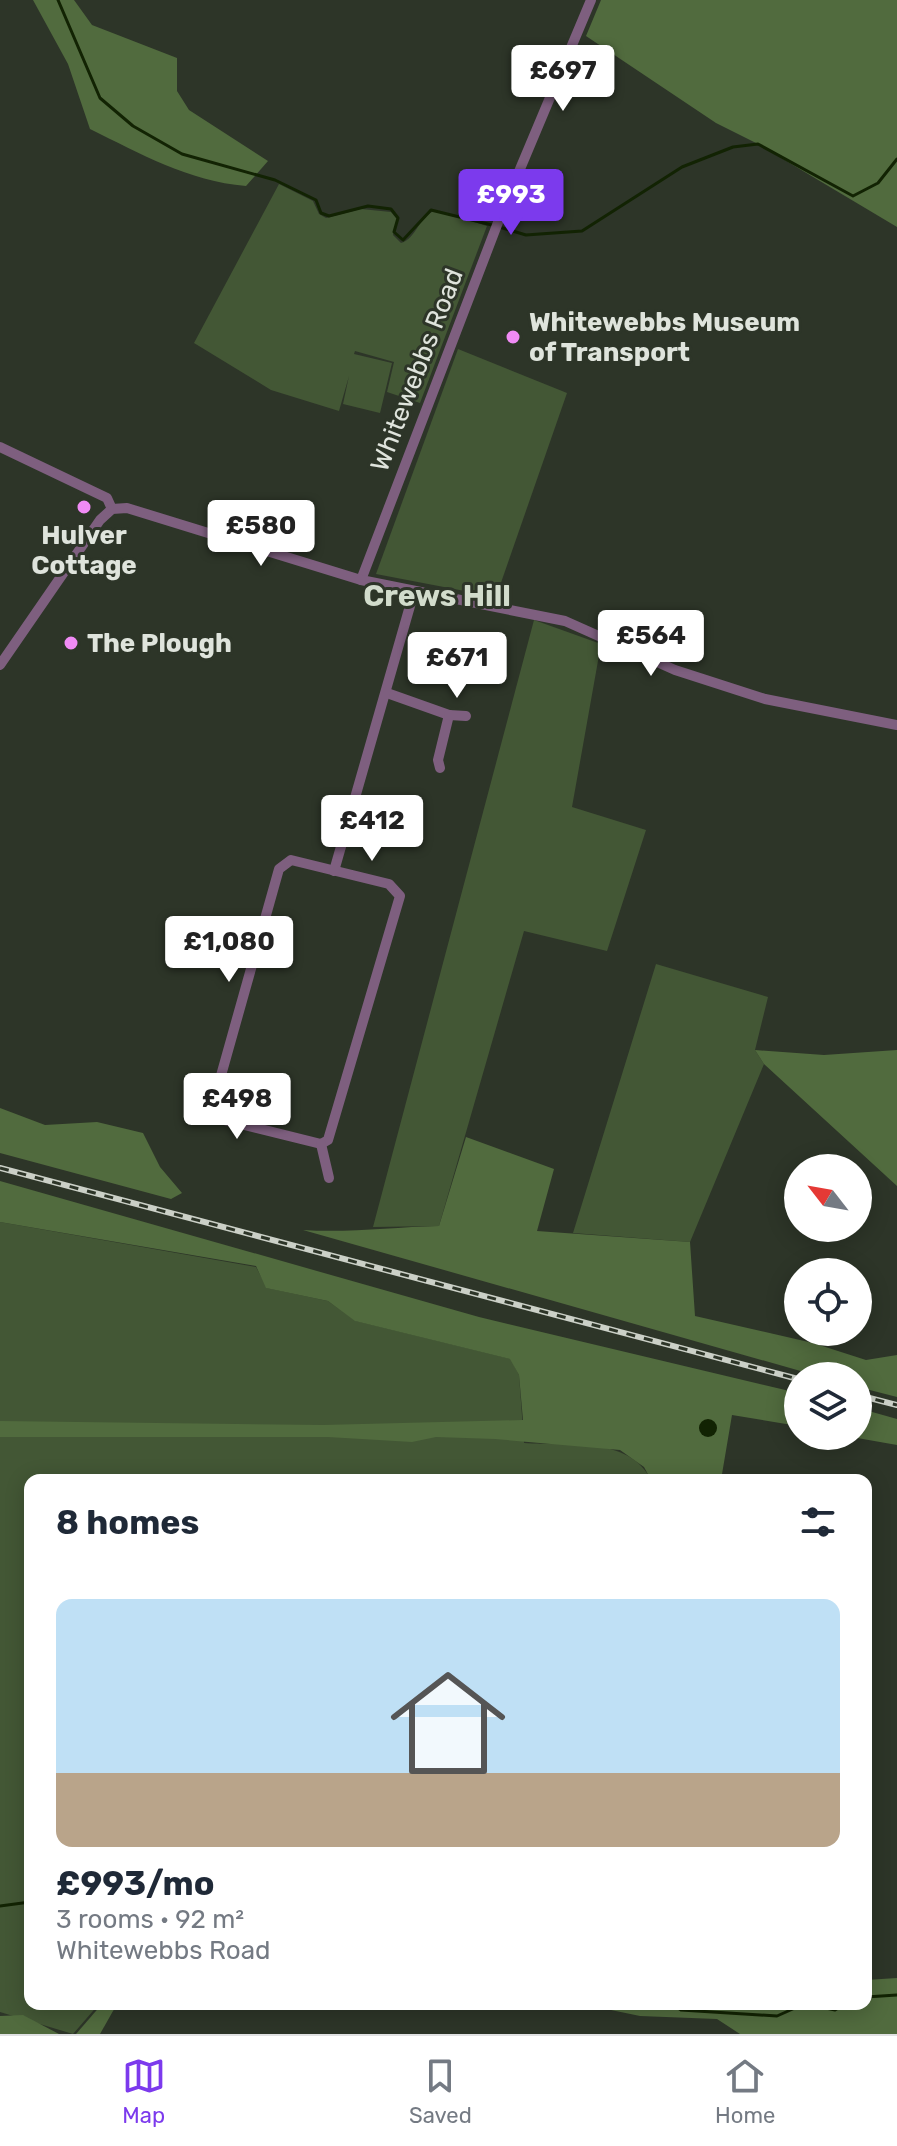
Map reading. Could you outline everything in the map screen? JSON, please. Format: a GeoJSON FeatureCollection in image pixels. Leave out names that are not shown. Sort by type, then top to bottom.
{"type":"FeatureCollection","features":[{"type":"Feature","properties":{"kind":"street","name":"Whitewebbs Road"},"geometry":{"type":"LineString","coordinates":[[361,580],[502,212],[591,0]]}},
{"type":"Feature","properties":{"kind":"street"},"geometry":{"type":"LineString","coordinates":[[0,447],[107,498],[109,511],[0,665]]}},
{"type":"Feature","properties":{"kind":"street"},"geometry":{"type":"LineString","coordinates":[[109,511],[147,513],[361,580],[565,621],[718,684],[799,707],[897,725]]}},
{"type":"Feature","properties":{"kind":"street"},"geometry":{"type":"LineString","coordinates":[[334,871],[414,592]]}},
{"type":"Feature","properties":{"kind":"street"},"geometry":{"type":"LineString","coordinates":[[387,693],[449,715],[466,716]]}},
{"type":"Feature","properties":{"kind":"street"},"geometry":{"type":"LineString","coordinates":[[440,768],[438,760],[449,715]]}},
{"type":"Feature","properties":{"kind":"street"},"geometry":{"type":"LineString","coordinates":[[291,860],[334,871],[396,888],[400,896],[328,1140],[321,1144],[224,1120],[213,1104],[279,869],[291,860]]}},
{"type":"Feature","properties":{"kind":"street"},"geometry":{"type":"LineString","coordinates":[[321,1144],[329,1178]]}},
{"type":"Feature","properties":{"kind":"shaded area"},"geometry":{"type":"Polygon","coordinates":[[[33,0],[74,0],[92,25],[177,58],[177,91],[189,110],[268,161],[246,186],[225,183],[165,165],[90,129],[68,64],[33,0]]]}},
{"type":"Feature","properties":{"kind":"shaded area"},"geometry":{"type":"Polygon","coordinates":[[[601,0],[897,0],[897,227],[758,144],[716,123],[586,36],[601,0]]]}},
{"type":"Feature","properties":{"kind":"shaded area"},"geometry":{"type":"Polygon","coordinates":[[[279,184],[313,201],[319,214],[326,218],[361,209],[391,212],[397,219],[393,235],[401,243],[411,237],[425,217],[436,210],[487,226],[420,403],[387,392],[394,362],[355,351],[354,354],[392,363],[380,413],[343,404],[349,376],[339,411],[271,390],[194,343],[279,184]]]}},
{"type":"Feature","properties":{"kind":"shaded area"},"geometry":{"type":"Polygon","coordinates":[[[458,349],[567,393],[496,597],[376,574],[458,349]]]}},
{"type":"Feature","properties":{"kind":"shaded area"},"geometry":{"type":"Polygon","coordinates":[[[534,620],[601,644],[572,807],[646,830],[607,951],[524,931],[439,1226],[373,1227],[534,620]]]}},
{"type":"Feature","properties":{"kind":"shaded area"},"geometry":{"type":"Polygon","coordinates":[[[656,964],[768,997],[755,1050],[764,1064],[690,1242],[573,1233],[656,964]]]}},
{"type":"Feature","properties":{"kind":"shaded area"},"geometry":{"type":"Polygon","coordinates":[[[755,1050],[824,1055],[897,1050],[897,1186],[872,1163],[872,1154],[862,1154],[764,1064],[755,1050]]]}},
{"type":"Feature","properties":{"kind":"shaded area"},"geometry":{"type":"Polygon","coordinates":[[[0,1108],[45,1125],[97,1122],[143,1133],[160,1167],[182,1193],[171,1199],[0,1153],[0,1108]]]}},
{"type":"Feature","properties":{"kind":"shaded area"},"geometry":{"type":"Polygon","coordinates":[[[466,1137],[554,1169],[537,1231],[690,1242],[695,1316],[784,1336],[784,1346],[822,1346],[866,1360],[897,1355],[897,1397],[872,1391],[872,1362],[784,1362],[784,1366],[303,1230],[439,1226],[466,1137]]]}},
{"type":"Feature","properties":{"kind":"shaded area"},"geometry":{"type":"Polygon","coordinates":[[[0,1181],[479,1317],[784,1390],[784,1424],[732,1415],[722,1474],[648,1474],[644,1467],[620,1450],[495,1439],[436,1437],[412,1442],[328,1437],[0,1437],[0,1421],[323,1425],[523,1420],[519,1375],[510,1359],[355,1321],[328,1301],[266,1288],[256,1266],[0,1222],[0,1181]]]}},
{"type":"Feature","properties":{"kind":"shaded area"},"geometry":{"type":"Polygon","coordinates":[[[0,1222],[256,1267],[267,1288],[328,1301],[356,1321],[511,1359],[519,1375],[524,1443],[595,1446],[628,1456],[641,1466],[647,1474],[24,1474],[24,2010],[94,2010],[73,2034],[0,2012],[0,1222]]]}},
{"type":"Feature","properties":{"kind":"shaded area"},"geometry":{"type":"Polygon","coordinates":[[[872,1412],[897,1419],[897,1445],[872,1441],[872,1412]]]}},
{"type":"Feature","properties":{"kind":"shaded area"},"geometry":{"type":"Polygon","coordinates":[[[708,1419],[717,1428],[708,1437],[699,1428],[708,1419]]]}},
{"type":"Feature","properties":{"kind":"shaded area"},"geometry":{"type":"Polygon","coordinates":[[[897,1978],[897,2034],[740,2034],[717,2019],[640,2016],[611,2010],[872,2010],[872,1980],[897,1978]]]}},
{"type":"Feature","properties":{"kind":"shaded area"},"geometry":{"type":"Polygon","coordinates":[[[97,2010],[114,2010],[100,2034],[76,2034],[97,2010]]]}},
{"type":"Feature","properties":{"kind":"shaded area"},"geometry":{"type":"Polygon","coordinates":[[[23,2015],[59,2034],[0,2034],[0,2016],[23,2015]]]}},
{"type":"Feature","properties":{"kind":"waterway"},"geometry":{"type":"LineString","coordinates":[[58,0],[100,98],[133,126],[182,154],[275,180],[316,200],[321,213],[329,216],[368,206],[391,209],[398,218],[394,232],[403,240],[431,210],[492,225]]}},
{"type":"Feature","properties":{"kind":"waterway"},"geometry":{"type":"LineString","coordinates":[[499,227],[526,235],[582,231],[682,167],[733,147],[758,144],[853,196],[878,183],[897,159]]}},
{"type":"Feature","properties":{"kind":"waterway"},"geometry":{"type":"LineString","coordinates":[[0,1906],[24,1903]]}},
{"type":"Feature","properties":{"kind":"waterway"},"geometry":{"type":"LineString","coordinates":[[872,1997],[897,1995]]}},
{"type":"Feature","properties":{"kind":"waterway"},"geometry":{"type":"LineString","coordinates":[[681,2010],[777,2016],[790,2010]]}},
{"type":"Feature","properties":{"kind":"railway"},"geometry":{"type":"LineString","coordinates":[[0,1168],[784,1375]]}},
{"type":"Feature","properties":{"kind":"railway"},"geometry":{"type":"LineString","coordinates":[[872,1399],[897,1405]]}},
{"type":"Feature","properties":{"kind":"place","name":"Whitewebbs Museum of Transport"},"geometry":{"type":"Point","coordinates":[513,337]}},
{"type":"Feature","properties":{"kind":"place","name":"Hulver Cottage"},"geometry":{"type":"Point","coordinates":[84,507]}},
{"type":"Feature","properties":{"kind":"place","name":"The Plough"},"geometry":{"type":"Point","coordinates":[71,643]}},
{"type":"Feature","properties":{"kind":"district","name":"Crews Hill"},"geometry":{"type":"Point","coordinates":[437,596]}}]}
